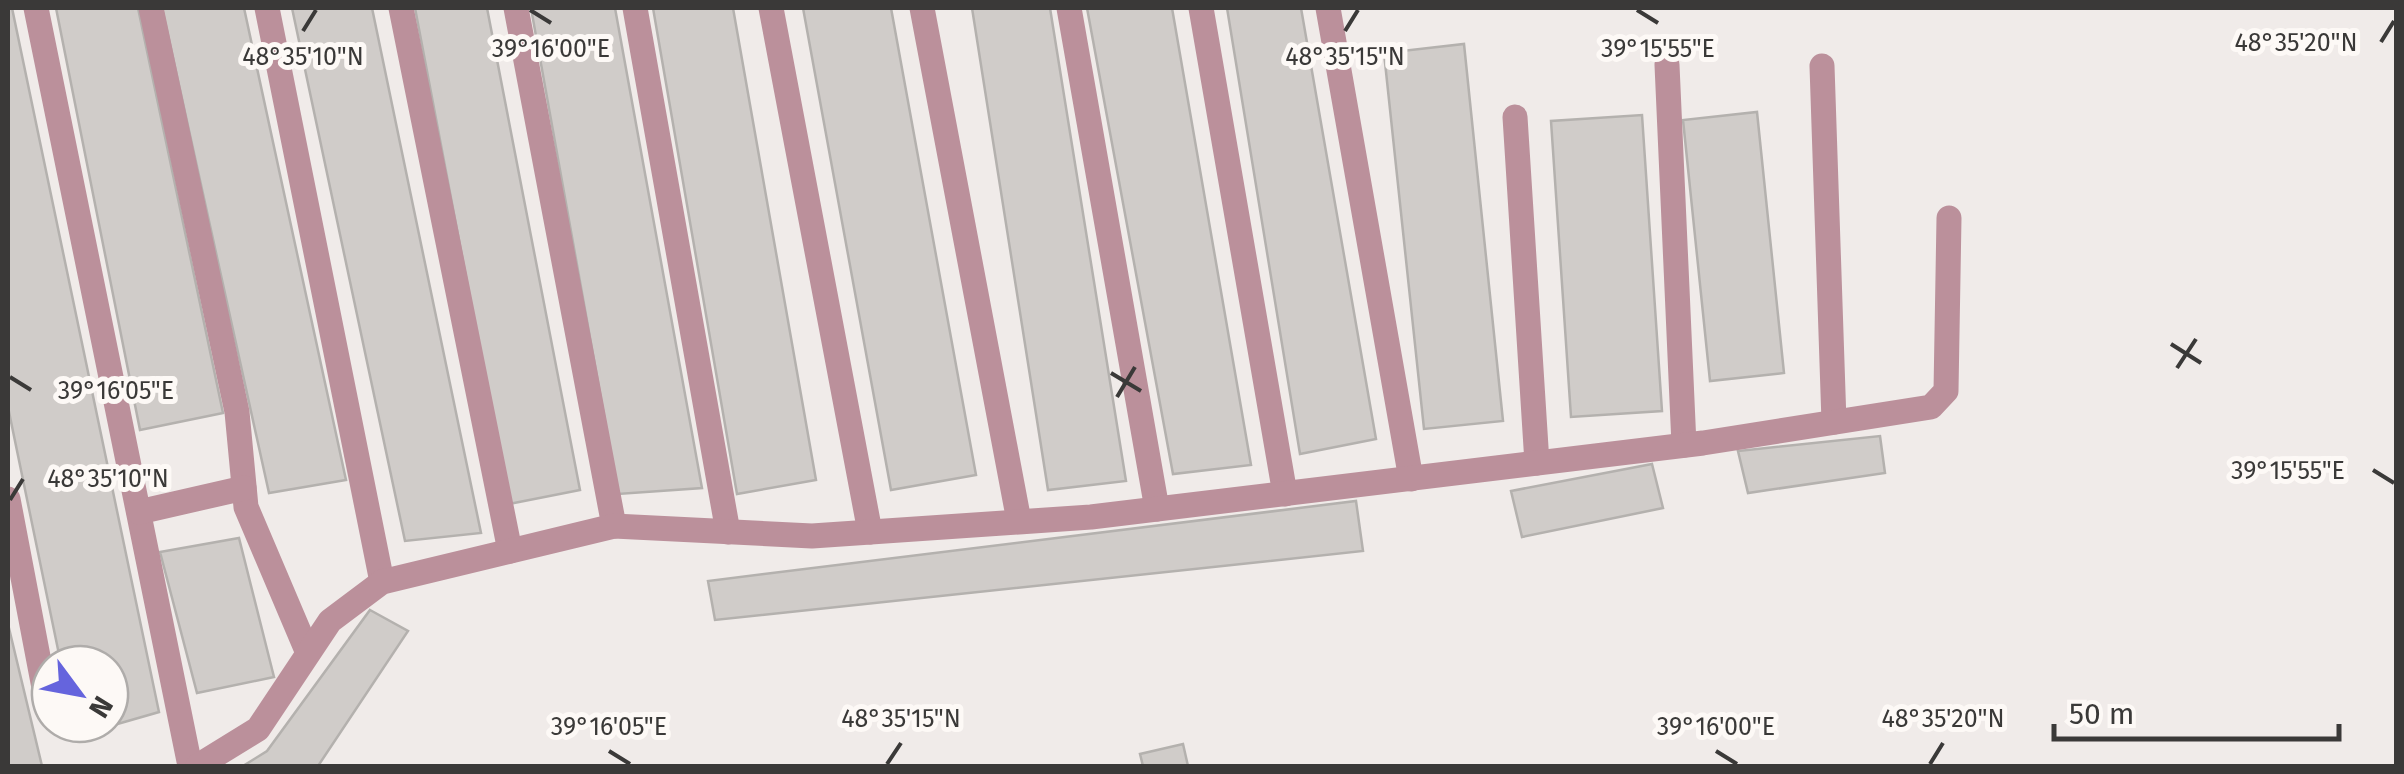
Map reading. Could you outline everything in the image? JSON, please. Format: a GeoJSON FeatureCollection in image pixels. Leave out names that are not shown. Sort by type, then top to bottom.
{"type":"FeatureCollection","features":[{"type":"Feature","properties":{"kind":"lane"},"geometry":{"type":"LineString","coordinates":[[36,8],[194,766],[258,729],[330,620],[382,582],[614,526],[812,536],[1019,522],[1684,445],[1931,407],[1946,390],[1950,218]]}},
{"type":"Feature","properties":{"kind":"lane"},"geometry":{"type":"LineString","coordinates":[[152,8],[237,412],[246,507],[308,653]]}},
{"type":"Feature","properties":{"kind":"lane"},"geometry":{"type":"LineString","coordinates":[[267,8],[382,582]]}},
{"type":"Feature","properties":{"kind":"lane"},"geometry":{"type":"LineString","coordinates":[[402,8],[510,551]]}},
{"type":"Feature","properties":{"kind":"lane"},"geometry":{"type":"LineString","coordinates":[[516,8],[614,526]]}},
{"type":"Feature","properties":{"kind":"lane"},"geometry":{"type":"LineString","coordinates":[[635,8],[728,532]]}},
{"type":"Feature","properties":{"kind":"lane"},"geometry":{"type":"LineString","coordinates":[[771,8],[870,532]]}},
{"type":"Feature","properties":{"kind":"lane"},"geometry":{"type":"LineString","coordinates":[[922,8],[1019,522]]}},
{"type":"Feature","properties":{"kind":"lane"},"geometry":{"type":"LineString","coordinates":[[1069,8],[1157,509]]}},
{"type":"Feature","properties":{"kind":"lane"},"geometry":{"type":"LineString","coordinates":[[1202,8],[1285,494]]}},
{"type":"Feature","properties":{"kind":"lane"},"geometry":{"type":"LineString","coordinates":[[1328,8],[1410,479]]}},
{"type":"Feature","properties":{"kind":"lane"},"geometry":{"type":"LineString","coordinates":[[1667,65],[1684,445]]}},
{"type":"Feature","properties":{"kind":"lane"},"geometry":{"type":"LineString","coordinates":[[1822,66],[1834,422]]}},
{"type":"Feature","properties":{"kind":"lane"},"geometry":{"type":"LineString","coordinates":[[1515,116],[1538,463]]}},
{"type":"Feature","properties":{"kind":"lane"},"geometry":{"type":"LineString","coordinates":[[139,512],[244,488]]}},
{"type":"Feature","properties":{"kind":"lane"},"geometry":{"type":"LineString","coordinates":[[8,500],[36,644]]}},
{"type":"Feature","properties":{"kind":"building"},"geometry":{"type":"Polygon","coordinates":[[[8,8],[12,8],[159,712],[130,720],[130,644],[57,644],[8,407],[8,8]]]}},
{"type":"Feature","properties":{"kind":"building"},"geometry":{"type":"Polygon","coordinates":[[[56,8],[138,8],[223,413],[140,430],[56,8]]]}},
{"type":"Feature","properties":{"kind":"building"},"geometry":{"type":"Polygon","coordinates":[[[162,8],[244,8],[346,480],[269,493],[162,8]]]}},
{"type":"Feature","properties":{"kind":"building"},"geometry":{"type":"Polygon","coordinates":[[[292,8],[372,8],[481,533],[405,541],[292,8]]]}},
{"type":"Feature","properties":{"kind":"building"},"geometry":{"type":"Polygon","coordinates":[[[415,8],[487,8],[580,490],[509,504],[415,8]]]}},
{"type":"Feature","properties":{"kind":"building"},"geometry":{"type":"Polygon","coordinates":[[[531,8],[615,8],[702,488],[618,494],[531,8]]]}},
{"type":"Feature","properties":{"kind":"building"},"geometry":{"type":"Polygon","coordinates":[[[653,8],[733,8],[816,480],[737,494],[653,8]]]}},
{"type":"Feature","properties":{"kind":"building"},"geometry":{"type":"Polygon","coordinates":[[[803,8],[891,8],[976,475],[891,490],[803,8]]]}},
{"type":"Feature","properties":{"kind":"building"},"geometry":{"type":"Polygon","coordinates":[[[972,8],[1050,8],[1126,481],[1048,490],[972,8]]]}},
{"type":"Feature","properties":{"kind":"building"},"geometry":{"type":"Polygon","coordinates":[[[1087,8],[1172,8],[1251,465],[1173,474],[1087,8]]]}},
{"type":"Feature","properties":{"kind":"building"},"geometry":{"type":"Polygon","coordinates":[[[1227,8],[1301,8],[1376,439],[1300,454],[1227,8]]]}},
{"type":"Feature","properties":{"kind":"building"},"geometry":{"type":"Polygon","coordinates":[[[1464,44],[1503,421],[1424,429],[1384,53],[1464,44]]]}},
{"type":"Feature","properties":{"kind":"building"},"geometry":{"type":"Polygon","coordinates":[[[1757,112],[1784,373],[1710,381],[1683,120],[1757,112]]]}},
{"type":"Feature","properties":{"kind":"building"},"geometry":{"type":"Polygon","coordinates":[[[1642,115],[1662,411],[1571,417],[1551,121],[1642,115]]]}},
{"type":"Feature","properties":{"kind":"building"},"geometry":{"type":"Polygon","coordinates":[[[1880,436],[1885,473],[1748,493],[1738,451],[1880,436]]]}},
{"type":"Feature","properties":{"kind":"building"},"geometry":{"type":"Polygon","coordinates":[[[1652,464],[1663,508],[1522,537],[1511,491],[1652,464]]]}},
{"type":"Feature","properties":{"kind":"building"},"geometry":{"type":"Polygon","coordinates":[[[1356,501],[1363,551],[715,620],[708,581],[1356,501]]]}},
{"type":"Feature","properties":{"kind":"building"},"geometry":{"type":"Polygon","coordinates":[[[239,538],[274,677],[197,693],[160,552],[239,538]]]}},
{"type":"Feature","properties":{"kind":"building"},"geometry":{"type":"Polygon","coordinates":[[[370,610],[408,631],[318,766],[243,766],[267,751],[370,610]]]}},
{"type":"Feature","properties":{"kind":"building"},"geometry":{"type":"Polygon","coordinates":[[[8,624],[30,716],[30,744],[37,744],[42,766],[8,766],[8,624]]]}},
{"type":"Feature","properties":{"kind":"building"},"geometry":{"type":"Polygon","coordinates":[[[1183,744],[1188,766],[1143,766],[1140,754],[1183,744]]]}}]}
